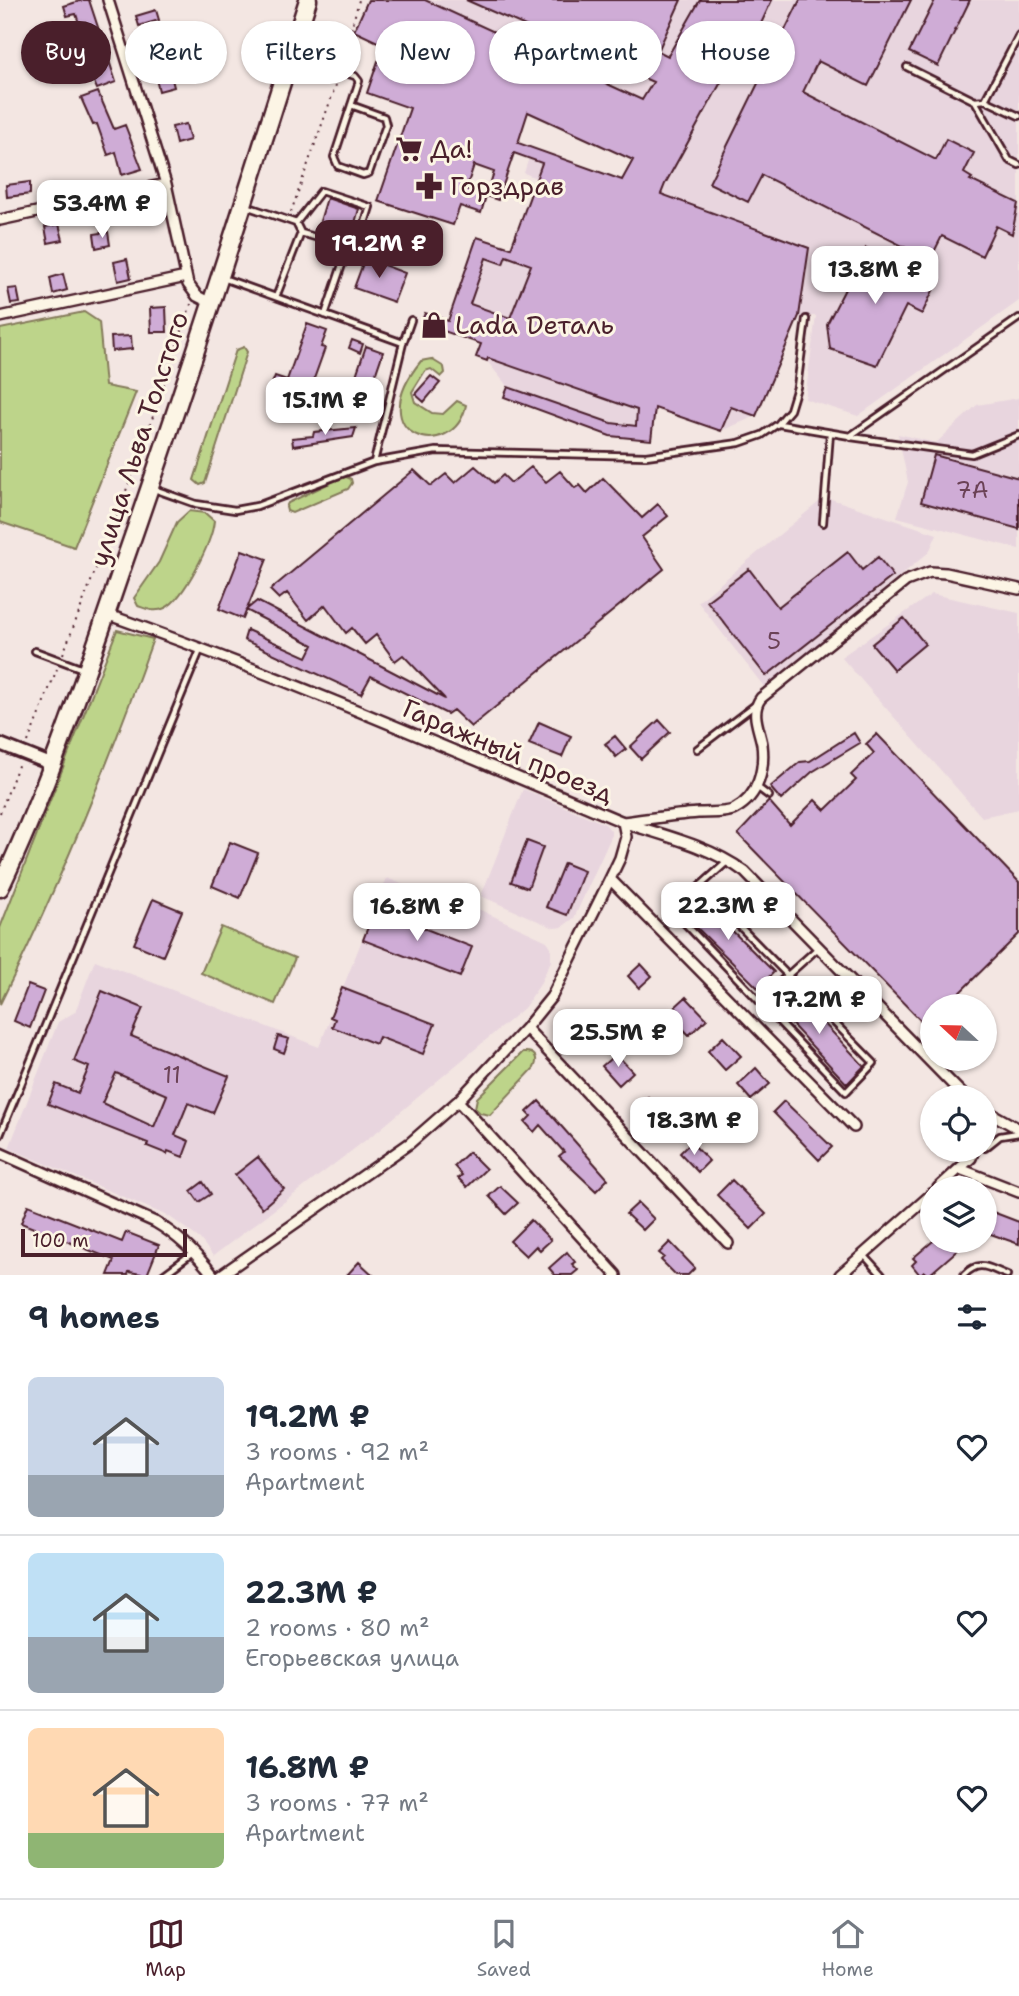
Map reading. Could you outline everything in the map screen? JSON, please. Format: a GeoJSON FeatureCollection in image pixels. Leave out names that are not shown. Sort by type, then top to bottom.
{"type":"FeatureCollection","features":[{"type":"Feature","properties":{"kind":"highway","name":"улица Льва Толстого"},"geometry":{"type":"LineString","coordinates":[[302,21],[308,0]]}},
{"type":"Feature","properties":{"kind":"highway","name":"улица Льва Толстого"},"geometry":{"type":"LineString","coordinates":[[0,888],[53,765],[106,614],[150,488],[282,84]]}},
{"type":"Feature","properties":{"kind":"street"},"geometry":{"type":"LineString","coordinates":[[108,0],[166,184],[187,277],[195,293],[211,303]]}},
{"type":"Feature","properties":{"kind":"street"},"geometry":{"type":"LineString","coordinates":[[0,219],[166,184]]}},
{"type":"Feature","properties":{"kind":"street"},"geometry":{"type":"LineString","coordinates":[[0,317],[187,277]]}},
{"type":"Feature","properties":{"kind":"street"},"geometry":{"type":"LineString","coordinates":[[623,822],[733,811],[750,797],[761,775],[762,746],[755,705],[906,581],[930,572],[946,573],[1019,589]]}},
{"type":"Feature","properties":{"kind":"street","name":"Гаражный проезд"},"geometry":{"type":"LineString","coordinates":[[106,614],[330,698],[623,822],[626,837],[610,880],[552,996],[526,1028],[458,1101],[410,1143],[221,1275]]}},
{"type":"Feature","properties":{"kind":"street"},"geometry":{"type":"LineString","coordinates":[[0,744],[53,765]]}},
{"type":"Feature","properties":{"kind":"street"},"geometry":{"type":"LineString","coordinates":[[623,822],[729,860],[745,872],[954,1085]]}},
{"type":"Feature","properties":{"kind":"street"},"geometry":{"type":"LineString","coordinates":[[610,880],[854,1127]]}},
{"type":"Feature","properties":{"kind":"street"},"geometry":{"type":"LineString","coordinates":[[526,1028],[728,1243]]}},
{"type":"Feature","properties":{"kind":"street"},"geometry":{"type":"LineString","coordinates":[[458,1101],[616,1275]]}},
{"type":"Feature","properties":{"kind":"street"},"geometry":{"type":"LineString","coordinates":[[997,1117],[1019,1131]]}},
{"type":"Feature","properties":{"kind":"street"},"geometry":{"type":"LineString","coordinates":[[0,1153],[155,1222],[195,1252],[213,1275]]}},
{"type":"Feature","properties":{"kind":"street"},"geometry":{"type":"LineString","coordinates":[[951,1176],[965,1162]]}},
{"type":"Feature","properties":{"kind":"street"},"geometry":{"type":"LineString","coordinates":[[960,1168],[1019,1192]]}},
{"type":"Feature","properties":{"kind":"street"},"geometry":{"type":"LineString","coordinates":[[840,1275],[920,1204]]}},
{"type":"Feature","properties":{"kind":"lane"},"geometry":{"type":"LineString","coordinates":[[985,100],[1019,35]]}},
{"type":"Feature","properties":{"kind":"lane"},"geometry":{"type":"LineString","coordinates":[[908,67],[975,101],[985,100],[1019,116]]}},
{"type":"Feature","properties":{"kind":"lane"},"geometry":{"type":"LineString","coordinates":[[351,106],[384,117],[386,125],[369,173],[363,175],[338,166],[334,157],[358,84]]}},
{"type":"Feature","properties":{"kind":"lane"},"geometry":{"type":"LineString","coordinates":[[975,101],[1009,160],[1019,165]]}},
{"type":"Feature","properties":{"kind":"lane"},"geometry":{"type":"LineString","coordinates":[[242,205],[296,223],[301,233],[339,244],[358,245],[370,207],[321,191],[296,223]]}},
{"type":"Feature","properties":{"kind":"lane"},"geometry":{"type":"LineString","coordinates":[[276,297],[301,233]]}},
{"type":"Feature","properties":{"kind":"lane"},"geometry":{"type":"LineString","coordinates":[[325,315],[344,259]]}},
{"type":"Feature","properties":{"kind":"lane"},"geometry":{"type":"LineString","coordinates":[[219,276],[402,343]]}},
{"type":"Feature","properties":{"kind":"lane"},"geometry":{"type":"LineString","coordinates":[[850,436],[1019,318]]}},
{"type":"Feature","properties":{"kind":"lane"},"geometry":{"type":"LineString","coordinates":[[150,488],[196,504],[235,510],[257,506],[374,462],[436,451],[646,456],[738,443],[762,435],[778,424],[790,410],[797,387],[806,319]]}},
{"type":"Feature","properties":{"kind":"lane"},"geometry":{"type":"LineString","coordinates":[[374,462],[402,343],[411,320]]}},
{"type":"Feature","properties":{"kind":"lane"},"geometry":{"type":"LineString","coordinates":[[778,424],[972,454],[1019,435]]}},
{"type":"Feature","properties":{"kind":"lane"},"geometry":{"type":"LineString","coordinates":[[823,523],[830,433]]}},
{"type":"Feature","properties":{"kind":"lane"},"geometry":{"type":"LineString","coordinates":[[0,1135],[201,648]]}},
{"type":"Feature","properties":{"kind":"lane"},"geometry":{"type":"LineString","coordinates":[[35,651],[86,670]]}},
{"type":"Feature","properties":{"kind":"lane"},"geometry":{"type":"LineString","coordinates":[[696,749],[755,705]]}},
{"type":"Feature","properties":{"kind":"lane"},"geometry":{"type":"LineString","coordinates":[[757,787],[769,796]]}},
{"type":"Feature","properties":{"kind":"lane"},"geometry":{"type":"LineString","coordinates":[[700,886],[874,1063],[846,1092],[675,913],[700,886],[729,860]]}},
{"type":"Feature","properties":{"kind":"lane"},"geometry":{"type":"LineString","coordinates":[[759,1001],[818,948]]}},
{"type":"Feature","properties":{"kind":"lane"},"geometry":{"type":"LineString","coordinates":[[997,1138],[1019,1131]]}},
{"type":"Feature","properties":{"kind":"lane"},"geometry":{"type":"LineString","coordinates":[[163,1275],[195,1252]]}},
{"type":"Feature","properties":{"kind":"lane"},"geometry":{"type":"LineString","coordinates":[[864,1254],[883,1275]]}},
{"type":"Feature","properties":{"kind":"lane"},"geometry":{"type":"LineString","coordinates":[[964,1275],[973,1266],[979,1265],[1007,1275]]}},
{"type":"Feature","properties":{"kind":"path"},"geometry":{"type":"LineString","coordinates":[[353,21],[359,0]]}},
{"type":"Feature","properties":{"kind":"path"},"geometry":{"type":"LineString","coordinates":[[289,221],[336,84]]}},
{"type":"Feature","properties":{"kind":"path"},"geometry":{"type":"LineString","coordinates":[[0,813],[141,452],[195,293]]}},
{"type":"Feature","properties":{"kind":"shaded area"},"geometry":{"type":"Polygon","coordinates":[[[368,0],[1019,0],[1019,301],[858,416],[805,399],[816,316],[799,317],[756,416],[721,431],[656,408],[651,440],[610,436],[504,397],[508,387],[487,361],[476,357],[480,344],[444,331],[460,286],[475,291],[492,242],[511,248],[536,178],[524,173],[532,148],[622,180],[632,160],[468,84],[475,84],[475,21],[375,21],[375,41],[361,34],[361,21],[359,21],[368,0]]]}},
{"type":"Feature","properties":{"kind":"shaded area"},"geometry":{"type":"Polygon","coordinates":[[[1019,398],[1019,549],[897,517],[908,482],[898,434],[936,443],[977,405],[1019,398]]]}},
{"type":"Feature","properties":{"kind":"shaded area"},"geometry":{"type":"Polygon","coordinates":[[[825,497],[937,534],[929,552],[765,688],[698,602],[825,497]]]}},
{"type":"Feature","properties":{"kind":"shaded area"},"geometry":{"type":"Polygon","coordinates":[[[932,594],[1019,613],[1019,809],[982,817],[841,657],[932,594]]]}},
{"type":"Feature","properties":{"kind":"shaded area"},"geometry":{"type":"Polygon","coordinates":[[[523,789],[605,824],[611,831],[611,837],[574,918],[562,927],[554,928],[481,896],[523,789]]]}},
{"type":"Feature","properties":{"kind":"shaded area"},"geometry":{"type":"Polygon","coordinates":[[[387,878],[473,913],[476,908],[547,941],[551,947],[551,961],[524,1008],[379,1130],[213,1256],[200,1239],[170,1217],[9,1148],[58,1022],[75,1012],[95,960],[319,1047],[387,878]]]}},
{"type":"Feature","properties":{"kind":"green space"},"geometry":{"type":"Polygon","coordinates":[[[84,312],[99,322],[105,386],[136,392],[74,547],[0,522],[0,329],[84,312]]]}},
{"type":"Feature","properties":{"kind":"green space"},"geometry":{"type":"Polygon","coordinates":[[[244,347],[247,352],[205,483],[200,485],[194,480],[236,350],[244,347]]]}},
{"type":"Feature","properties":{"kind":"green space"},"geometry":{"type":"Polygon","coordinates":[[[431,359],[444,367],[445,373],[441,377],[431,369],[425,371],[412,392],[415,402],[432,413],[443,414],[457,401],[466,405],[458,423],[445,434],[430,438],[415,434],[404,425],[400,409],[404,387],[421,361],[431,359]]]}},
{"type":"Feature","properties":{"kind":"green space"},"geometry":{"type":"Polygon","coordinates":[[[344,476],[351,479],[352,483],[348,489],[292,513],[287,511],[288,503],[344,476]]]}},
{"type":"Feature","properties":{"kind":"green space"},"geometry":{"type":"Polygon","coordinates":[[[189,511],[205,513],[214,521],[196,569],[180,594],[165,608],[154,610],[138,606],[134,598],[159,562],[177,522],[189,511]]]}},
{"type":"Feature","properties":{"kind":"green space"},"geometry":{"type":"Polygon","coordinates":[[[117,630],[153,639],[82,824],[43,915],[0,1004],[0,928],[117,630]]]}},
{"type":"Feature","properties":{"kind":"green space"},"geometry":{"type":"Polygon","coordinates":[[[221,927],[295,958],[275,1004],[201,973],[221,927]]]}},
{"type":"Feature","properties":{"kind":"green space"},"geometry":{"type":"Polygon","coordinates":[[[523,1052],[535,1056],[534,1068],[490,1115],[480,1113],[475,1108],[477,1098],[523,1052]]]}},
{"type":"Feature","properties":{"kind":"building"},"geometry":{"type":"Polygon","coordinates":[[[89,0],[96,21],[78,21],[76,14],[67,16],[64,6],[89,0]]]}},
{"type":"Feature","properties":{"kind":"building"},"geometry":{"type":"Polygon","coordinates":[[[368,0],[425,0],[471,21],[375,21],[375,41],[361,34],[361,21],[359,21],[368,0]]]}},
{"type":"Feature","properties":{"kind":"building"},"geometry":{"type":"Polygon","coordinates":[[[466,0],[681,0],[662,42],[662,21],[514,21],[466,0]]]}},
{"type":"Feature","properties":{"kind":"building"},"geometry":{"type":"Polygon","coordinates":[[[700,0],[772,0],[762,21],[688,21],[700,0]]]}},
{"type":"Feature","properties":{"kind":"building"},"geometry":{"type":"Polygon","coordinates":[[[800,0],[911,0],[868,86],[818,61],[803,92],[936,160],[946,139],[974,153],[964,173],[972,178],[970,180],[1018,203],[1012,234],[996,226],[982,256],[942,236],[930,260],[762,175],[748,202],[709,183],[758,84],[795,84],[795,21],[790,21],[800,0]]]}},
{"type":"Feature","properties":{"kind":"building"},"geometry":{"type":"Polygon","coordinates":[[[935,0],[970,0],[938,66],[909,52],[935,0]]]}},
{"type":"Feature","properties":{"kind":"building"},"geometry":{"type":"Polygon","coordinates":[[[156,10],[159,20],[138,21],[136,16],[156,10]]]}},
{"type":"Feature","properties":{"kind":"building"},"geometry":{"type":"Polygon","coordinates":[[[475,23],[489,29],[489,84],[607,84],[642,100],[652,84],[662,84],[662,53],[668,56],[676,42],[676,84],[720,84],[661,194],[809,248],[799,316],[756,416],[731,407],[721,431],[655,408],[651,440],[610,436],[504,397],[508,387],[611,423],[636,426],[637,410],[488,358],[487,361],[476,357],[481,344],[421,323],[425,313],[448,321],[477,237],[511,248],[542,163],[514,153],[498,200],[486,196],[481,213],[460,206],[453,225],[378,201],[410,108],[367,93],[375,70],[375,84],[475,84],[475,23]],[[528,112],[518,143],[622,180],[633,160],[528,112]],[[474,165],[466,189],[486,196],[494,172],[474,165]],[[506,256],[503,264],[486,258],[470,304],[510,318],[531,265],[506,256]]]}},
{"type":"Feature","properties":{"kind":"building"},"geometry":{"type":"Polygon","coordinates":[[[111,67],[116,82],[111,84],[111,67]]]}},
{"type":"Feature","properties":{"kind":"building"},"geometry":{"type":"Polygon","coordinates":[[[95,84],[111,84],[97,89],[95,84]]]}},
{"type":"Feature","properties":{"kind":"building"},"geometry":{"type":"Polygon","coordinates":[[[157,84],[173,84],[174,87],[159,91],[157,84]]]}},
{"type":"Feature","properties":{"kind":"building"},"geometry":{"type":"Polygon","coordinates":[[[98,92],[114,129],[125,125],[142,169],[122,175],[116,152],[108,155],[97,124],[93,125],[81,98],[98,92]]]}},
{"type":"Feature","properties":{"kind":"building"},"geometry":{"type":"Polygon","coordinates":[[[186,124],[190,140],[176,144],[172,127],[186,124]]]}},
{"type":"Feature","properties":{"kind":"building"},"geometry":{"type":"Polygon","coordinates":[[[30,182],[30,194],[7,197],[6,185],[30,182]]]}},
{"type":"Feature","properties":{"kind":"building"},"geometry":{"type":"Polygon","coordinates":[[[327,198],[359,209],[350,240],[317,231],[327,198]]]}},
{"type":"Feature","properties":{"kind":"building"},"geometry":{"type":"Polygon","coordinates":[[[153,205],[157,218],[138,223],[134,211],[153,205]]]}},
{"type":"Feature","properties":{"kind":"building"},"geometry":{"type":"Polygon","coordinates":[[[59,224],[63,240],[48,243],[45,227],[59,224]]]}},
{"type":"Feature","properties":{"kind":"building"},"geometry":{"type":"Polygon","coordinates":[[[108,232],[110,245],[96,248],[94,234],[108,232]]]}},
{"type":"Feature","properties":{"kind":"building"},"geometry":{"type":"Polygon","coordinates":[[[866,248],[937,282],[922,314],[906,306],[877,365],[830,349],[827,324],[866,248]]]}},
{"type":"Feature","properties":{"kind":"building"},"geometry":{"type":"Polygon","coordinates":[[[365,258],[405,273],[394,302],[354,288],[365,258]]]}},
{"type":"Feature","properties":{"kind":"building"},"geometry":{"type":"Polygon","coordinates":[[[127,259],[131,278],[118,281],[114,262],[127,259]]]}},
{"type":"Feature","properties":{"kind":"building"},"geometry":{"type":"Polygon","coordinates":[[[63,274],[67,290],[53,294],[50,278],[63,274]]]}},
{"type":"Feature","properties":{"kind":"building"},"geometry":{"type":"Polygon","coordinates":[[[17,288],[20,303],[11,304],[8,289],[17,288]]]}},
{"type":"Feature","properties":{"kind":"building"},"geometry":{"type":"Polygon","coordinates":[[[166,307],[167,332],[151,332],[150,308],[166,307]]]}},
{"type":"Feature","properties":{"kind":"building"},"geometry":{"type":"Polygon","coordinates":[[[307,324],[327,331],[321,347],[325,348],[310,390],[289,382],[284,394],[270,389],[275,376],[287,380],[307,324]]]}},
{"type":"Feature","properties":{"kind":"building"},"geometry":{"type":"Polygon","coordinates":[[[131,336],[132,349],[112,351],[111,337],[131,336]]]}},
{"type":"Feature","properties":{"kind":"building"},"geometry":{"type":"Polygon","coordinates":[[[352,340],[363,344],[360,353],[349,348],[352,340]]]}},
{"type":"Feature","properties":{"kind":"building"},"geometry":{"type":"Polygon","coordinates":[[[366,346],[383,352],[360,420],[343,414],[366,346]]]}},
{"type":"Feature","properties":{"kind":"building"},"geometry":{"type":"Polygon","coordinates":[[[431,376],[440,383],[424,402],[415,394],[431,376]]]}},
{"type":"Feature","properties":{"kind":"building"},"geometry":{"type":"Polygon","coordinates":[[[356,428],[353,437],[293,446],[292,438],[313,436],[314,432],[356,428]]]}},
{"type":"Feature","properties":{"kind":"building"},"geometry":{"type":"Polygon","coordinates":[[[934,455],[1019,478],[1019,529],[921,502],[934,455]]]}},
{"type":"Feature","properties":{"kind":"building"},"geometry":{"type":"Polygon","coordinates":[[[475,466],[494,483],[503,475],[511,483],[531,467],[546,482],[560,471],[575,488],[580,485],[587,493],[603,478],[642,518],[658,504],[668,516],[642,537],[664,569],[471,727],[453,710],[447,714],[371,676],[361,694],[244,640],[247,630],[307,657],[313,645],[246,610],[257,601],[445,699],[403,655],[395,661],[376,635],[365,644],[352,628],[346,633],[325,605],[308,620],[287,593],[279,599],[270,590],[414,470],[431,486],[446,474],[455,483],[475,466]]]}},
{"type":"Feature","properties":{"kind":"building"},"geometry":{"type":"Polygon","coordinates":[[[242,550],[267,559],[243,619],[219,609],[242,550]]]}},
{"type":"Feature","properties":{"kind":"building"},"geometry":{"type":"Polygon","coordinates":[[[848,552],[862,570],[878,557],[893,576],[766,676],[707,601],[749,569],[778,607],[848,552]]]}},
{"type":"Feature","properties":{"kind":"building"},"geometry":{"type":"Polygon","coordinates":[[[904,618],[925,644],[894,670],[872,644],[904,618]]]}},
{"type":"Feature","properties":{"kind":"building"},"geometry":{"type":"Polygon","coordinates":[[[659,720],[670,732],[641,759],[630,747],[659,720]]]}},
{"type":"Feature","properties":{"kind":"building"},"geometry":{"type":"Polygon","coordinates":[[[539,722],[571,736],[562,757],[529,744],[539,722]]]}},
{"type":"Feature","properties":{"kind":"building"},"geometry":{"type":"Polygon","coordinates":[[[854,733],[860,743],[812,772],[781,800],[770,787],[800,762],[810,761],[854,733]]]}},
{"type":"Feature","properties":{"kind":"building"},"geometry":{"type":"Polygon","coordinates":[[[877,734],[1019,882],[1019,934],[958,994],[920,994],[920,1020],[738,834],[769,801],[790,825],[815,800],[825,810],[856,780],[851,775],[874,753],[866,744],[877,734]]]}},
{"type":"Feature","properties":{"kind":"building"},"geometry":{"type":"Polygon","coordinates":[[[615,736],[626,749],[616,757],[605,744],[615,736]]]}},
{"type":"Feature","properties":{"kind":"building"},"geometry":{"type":"Polygon","coordinates":[[[527,841],[543,847],[528,888],[511,882],[527,841]]]}},
{"type":"Feature","properties":{"kind":"building"},"geometry":{"type":"Polygon","coordinates":[[[230,842],[258,853],[240,898],[212,886],[230,842]]]}},
{"type":"Feature","properties":{"kind":"building"},"geometry":{"type":"Polygon","coordinates":[[[564,863],[584,871],[567,915],[546,907],[564,863]]]}},
{"type":"Feature","properties":{"kind":"building"},"geometry":{"type":"Polygon","coordinates":[[[697,896],[774,972],[758,988],[682,913],[697,896]]]}},
{"type":"Feature","properties":{"kind":"building"},"geometry":{"type":"Polygon","coordinates":[[[153,899],[182,911],[163,956],[134,944],[153,899]]]}},
{"type":"Feature","properties":{"kind":"building"},"geometry":{"type":"Polygon","coordinates":[[[375,909],[472,947],[460,977],[363,940],[375,909]]]}},
{"type":"Feature","properties":{"kind":"building"},"geometry":{"type":"Polygon","coordinates":[[[641,964],[652,976],[639,988],[628,976],[641,964]]]}},
{"type":"Feature","properties":{"kind":"building"},"geometry":{"type":"Polygon","coordinates":[[[28,985],[44,991],[30,1028],[14,1021],[28,985]]]}},
{"type":"Feature","properties":{"kind":"building"},"geometry":{"type":"Polygon","coordinates":[[[342,988],[435,1024],[423,1054],[379,1037],[376,1044],[332,1027],[335,1019],[330,1017],[342,988]]]}},
{"type":"Feature","properties":{"kind":"building"},"geometry":{"type":"Polygon","coordinates":[[[791,988],[864,1066],[847,1084],[773,1004],[791,988]]]}},
{"type":"Feature","properties":{"kind":"building"},"geometry":{"type":"Polygon","coordinates":[[[102,991],[143,1008],[131,1036],[229,1076],[213,1113],[188,1103],[175,1135],[189,1141],[183,1157],[168,1151],[167,1154],[147,1146],[148,1143],[48,1104],[56,1084],[78,1093],[89,1067],[74,1061],[102,991]],[[116,1073],[102,1103],[154,1127],[167,1095],[116,1073]]]}},
{"type":"Feature","properties":{"kind":"building"},"geometry":{"type":"Polygon","coordinates":[[[686,997],[707,1019],[689,1035],[673,1018],[679,1012],[675,1007],[686,997]]]}},
{"type":"Feature","properties":{"kind":"building"},"geometry":{"type":"Polygon","coordinates":[[[278,1036],[289,1039],[284,1053],[274,1049],[278,1036]]]}},
{"type":"Feature","properties":{"kind":"building"},"geometry":{"type":"Polygon","coordinates":[[[723,1037],[741,1056],[725,1070],[708,1051],[723,1037]]]}},
{"type":"Feature","properties":{"kind":"building"},"geometry":{"type":"Polygon","coordinates":[[[616,1054],[633,1072],[619,1085],[602,1066],[616,1054]]]}},
{"type":"Feature","properties":{"kind":"building"},"geometry":{"type":"Polygon","coordinates":[[[756,1068],[770,1084],[751,1100],[738,1085],[756,1068]]]}},
{"type":"Feature","properties":{"kind":"building"},"geometry":{"type":"Polygon","coordinates":[[[648,1097],[674,1125],[662,1136],[639,1106],[648,1097]]]}},
{"type":"Feature","properties":{"kind":"building"},"geometry":{"type":"Polygon","coordinates":[[[539,1101],[608,1179],[596,1191],[559,1156],[564,1152],[540,1125],[534,1132],[525,1122],[531,1116],[527,1112],[539,1101]]]}},
{"type":"Feature","properties":{"kind":"building"},"geometry":{"type":"Polygon","coordinates":[[[784,1101],[832,1147],[819,1160],[773,1112],[784,1101]]]}},
{"type":"Feature","properties":{"kind":"building"},"geometry":{"type":"Polygon","coordinates":[[[691,1142],[709,1161],[698,1172],[680,1153],[691,1142]]]}},
{"type":"Feature","properties":{"kind":"building"},"geometry":{"type":"Polygon","coordinates":[[[469,1152],[486,1169],[467,1187],[458,1178],[462,1175],[454,1166],[469,1152]]]}},
{"type":"Feature","properties":{"kind":"building"},"geometry":{"type":"Polygon","coordinates":[[[258,1157],[284,1189],[262,1208],[235,1175],[258,1157]]]}},
{"type":"Feature","properties":{"kind":"building"},"geometry":{"type":"Polygon","coordinates":[[[732,1180],[766,1214],[751,1229],[717,1195],[732,1180]]]}},
{"type":"Feature","properties":{"kind":"building"},"geometry":{"type":"Polygon","coordinates":[[[203,1182],[211,1194],[199,1202],[191,1191],[203,1182]]]}},
{"type":"Feature","properties":{"kind":"building"},"geometry":{"type":"Polygon","coordinates":[[[500,1186],[518,1203],[506,1214],[489,1196],[500,1186]]]}},
{"type":"Feature","properties":{"kind":"building"},"geometry":{"type":"Polygon","coordinates":[[[638,1203],[654,1219],[643,1230],[626,1214],[638,1203]]]}},
{"type":"Feature","properties":{"kind":"building"},"geometry":{"type":"Polygon","coordinates":[[[28,1205],[122,1242],[126,1232],[159,1245],[147,1275],[129,1272],[128,1275],[108,1275],[114,1260],[21,1223],[28,1205]]]}},
{"type":"Feature","properties":{"kind":"building"},"geometry":{"type":"Polygon","coordinates":[[[997,1214],[1019,1222],[1019,1244],[997,1236],[997,1214]]]}},
{"type":"Feature","properties":{"kind":"building"},"geometry":{"type":"Polygon","coordinates":[[[531,1220],[551,1240],[540,1250],[536,1246],[526,1256],[510,1241],[531,1220]]]}},
{"type":"Feature","properties":{"kind":"building"},"geometry":{"type":"Polygon","coordinates":[[[670,1242],[695,1268],[688,1275],[676,1275],[661,1260],[664,1257],[659,1253],[670,1242]]]}},
{"type":"Feature","properties":{"kind":"building"},"geometry":{"type":"Polygon","coordinates":[[[567,1252],[578,1270],[572,1275],[555,1275],[549,1268],[567,1252]]]}},
{"type":"Feature","properties":{"kind":"building"},"geometry":{"type":"Polygon","coordinates":[[[920,1252],[954,1253],[929,1275],[924,1271],[920,1275],[912,1265],[916,1261],[913,1258],[920,1252]]]}},
{"type":"Feature","properties":{"kind":"building"},"geometry":{"type":"Polygon","coordinates":[[[359,1262],[373,1275],[347,1275],[359,1262]]]}},
{"type":"Feature","properties":{"kind":"place","name":"Да!"},"geometry":{"type":"Point","coordinates":[409,149]}},
{"type":"Feature","properties":{"kind":"place","name":"Горздрав"},"geometry":{"type":"Point","coordinates":[429,186]}},
{"type":"Feature","properties":{"kind":"place","name":"Lada Dеталь"},"geometry":{"type":"Point","coordinates":[434,325]}}]}
